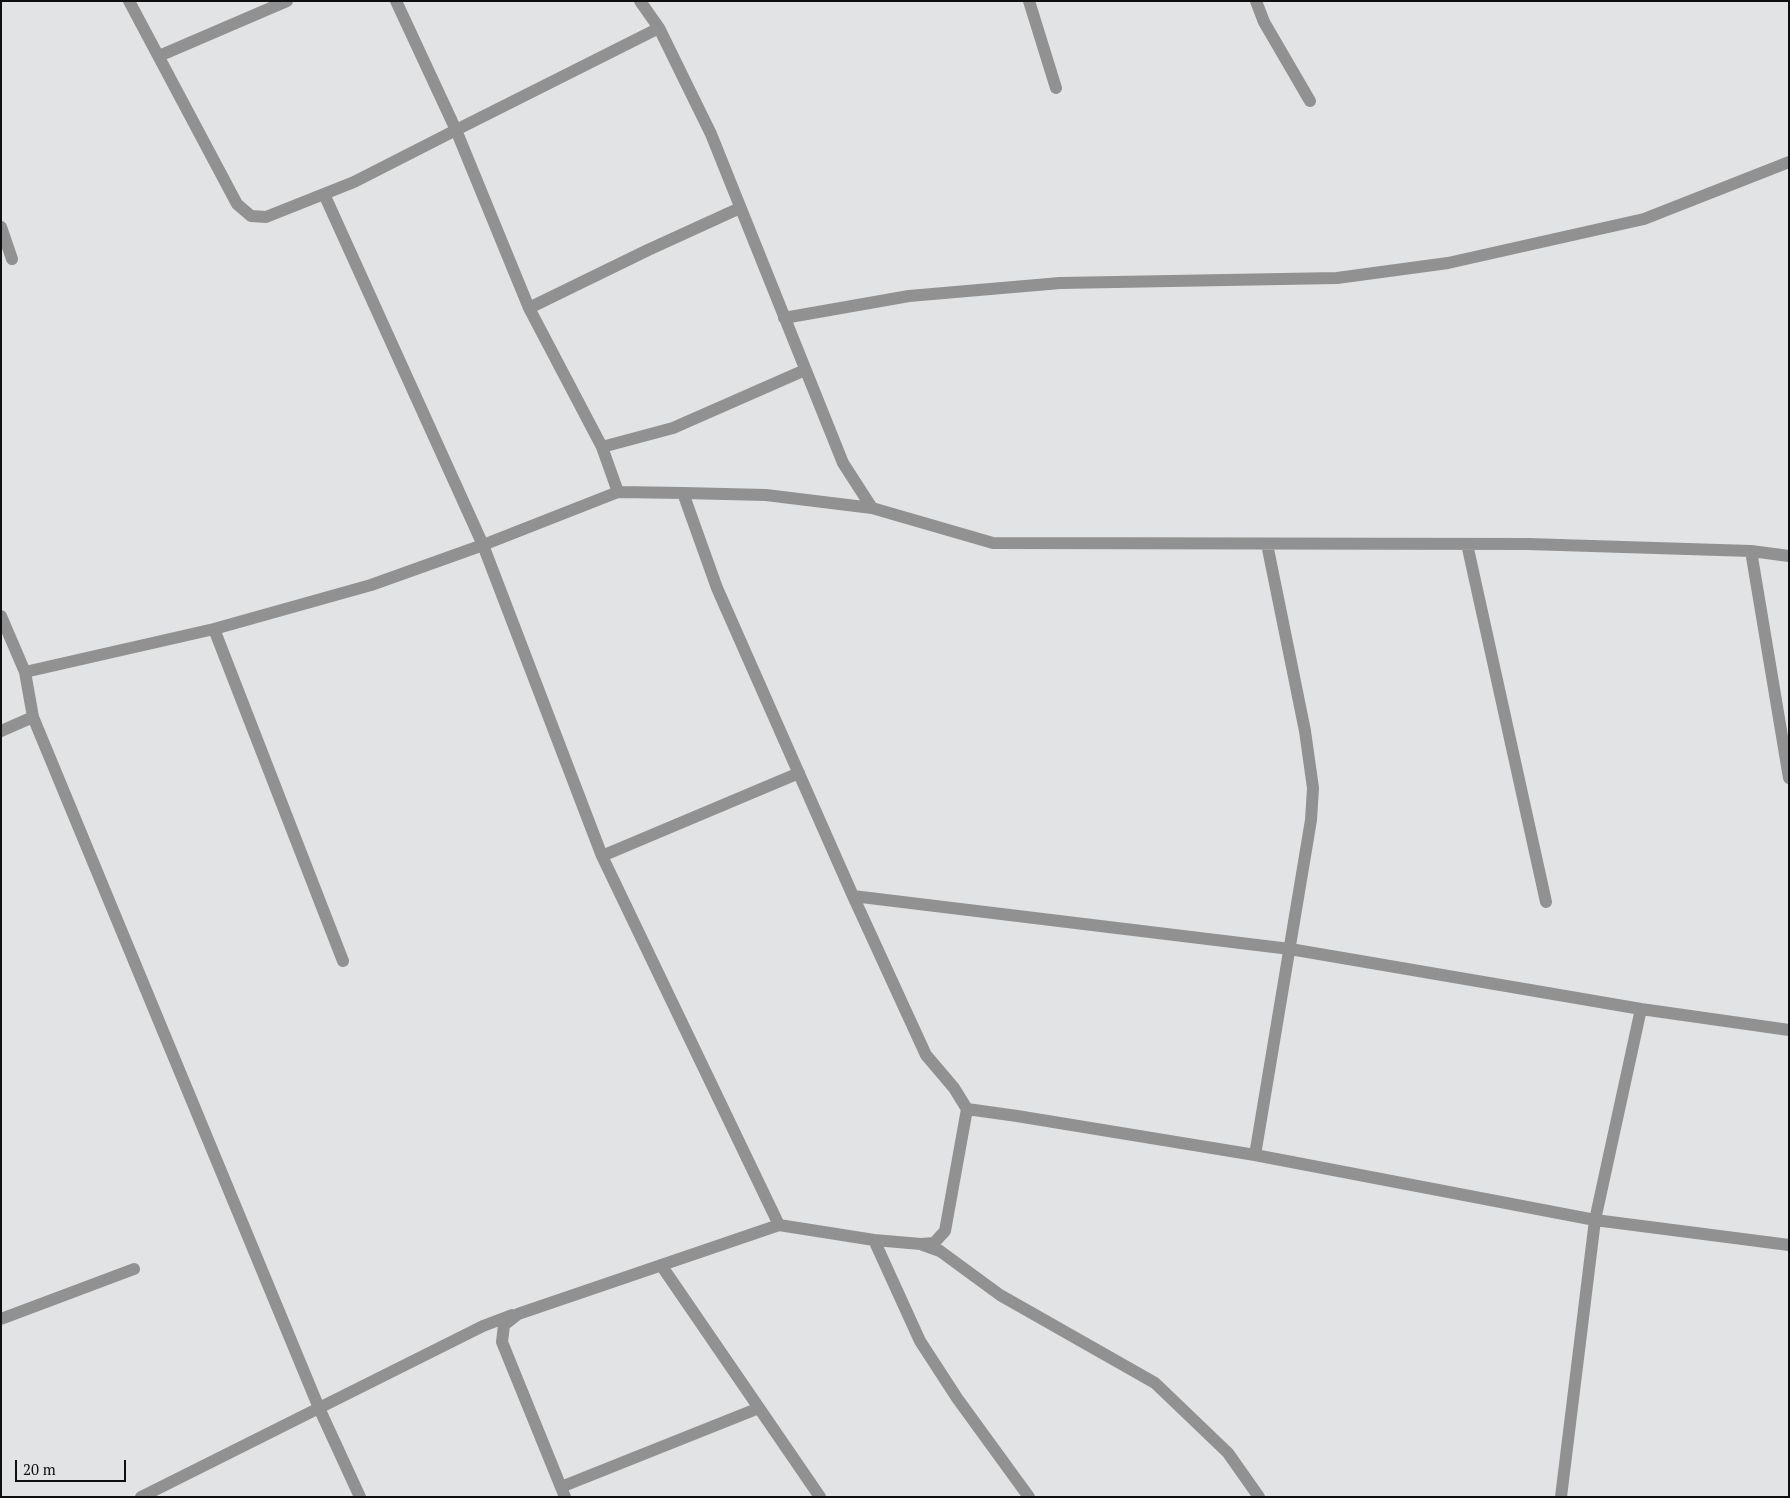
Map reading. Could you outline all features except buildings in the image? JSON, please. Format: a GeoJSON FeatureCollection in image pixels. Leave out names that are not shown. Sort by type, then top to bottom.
{"type":"FeatureCollection","features":[{"type":"Feature","properties":{"kind":"street"},"geometry":{"type":"LineString","coordinates":[[129,1],[237,204],[251,216],[266,217],[354,182],[659,28]]}},
{"type":"Feature","properties":{"kind":"street"},"geometry":{"type":"LineString","coordinates":[[159,56],[287,1]]}},
{"type":"Feature","properties":{"kind":"street"},"geometry":{"type":"LineString","coordinates":[[396,1],[456,130],[529,308],[602,447],[618,492]]}},
{"type":"Feature","properties":{"kind":"street"},"geometry":{"type":"LineString","coordinates":[[640,1],[659,28],[711,134],[843,463],[872,508]]}},
{"type":"Feature","properties":{"kind":"street"},"geometry":{"type":"LineString","coordinates":[[1029,1],[1056,88]]}},
{"type":"Feature","properties":{"kind":"street"},"geometry":{"type":"LineString","coordinates":[[1256,1],[1264,22],[1310,101]]}},
{"type":"Feature","properties":{"kind":"street"},"geometry":{"type":"LineString","coordinates":[[784,318],[909,296],[1050,284],[1337,278],[1448,263],[1644,219],[1789,162]]}},
{"type":"Feature","properties":{"kind":"street"},"geometry":{"type":"LineString","coordinates":[[324,194],[483,545],[602,856],[779,1225]]}},
{"type":"Feature","properties":{"kind":"street"},"geometry":{"type":"LineString","coordinates":[[529,308],[740,208]]}},
{"type":"Feature","properties":{"kind":"street"},"geometry":{"type":"LineString","coordinates":[[1,227],[12,259]]}},
{"type":"Feature","properties":{"kind":"street"},"geometry":{"type":"LineString","coordinates":[[602,447],[673,428],[805,370]]}},
{"type":"Feature","properties":{"kind":"street"},"geometry":{"type":"LineString","coordinates":[[25,672],[214,628],[371,585],[483,545],[618,492],[766,495],[872,508],[993,544],[1528,544],[1751,551],[1789,556]]}},
{"type":"Feature","properties":{"kind":"street"},"geometry":{"type":"LineString","coordinates":[[141,1497],[483,1326],[779,1225],[874,1240],[921,1244],[934,1243],[945,1231],[967,1109],[954,1088],[926,1055],[853,896],[717,588],[683,493]]}},
{"type":"Feature","properties":{"kind":"street"},"geometry":{"type":"LineString","coordinates":[[1255,1155],[1311,820],[1313,788],[1305,731],[1267,544]]}},
{"type":"Feature","properties":{"kind":"street"},"geometry":{"type":"LineString","coordinates":[[1467,544],[1546,902]]}},
{"type":"Feature","properties":{"kind":"street"},"geometry":{"type":"LineString","coordinates":[[1751,551],[1789,778]]}},
{"type":"Feature","properties":{"kind":"street"},"geometry":{"type":"LineString","coordinates":[[1,616],[25,672],[34,717],[319,1408],[360,1497]]}},
{"type":"Feature","properties":{"kind":"street"},"geometry":{"type":"LineString","coordinates":[[214,628],[344,961]]}},
{"type":"Feature","properties":{"kind":"street"},"geometry":{"type":"LineString","coordinates":[[1,731],[34,717]]}},
{"type":"Feature","properties":{"kind":"street"},"geometry":{"type":"LineString","coordinates":[[602,856],[798,773]]}},
{"type":"Feature","properties":{"kind":"street"},"geometry":{"type":"LineString","coordinates":[[853,896],[1290,950],[1640,1008],[1789,1030]]}},
{"type":"Feature","properties":{"kind":"street"},"geometry":{"type":"LineString","coordinates":[[1561,1497],[1595,1220],[1640,1008]]}},
{"type":"Feature","properties":{"kind":"street"},"geometry":{"type":"LineString","coordinates":[[967,1109],[1255,1155],[1595,1220],[1789,1245]]}},
{"type":"Feature","properties":{"kind":"street"},"geometry":{"type":"LineString","coordinates":[[874,1240],[920,1341],[957,1398],[1029,1497]]}},
{"type":"Feature","properties":{"kind":"street"},"geometry":{"type":"LineString","coordinates":[[921,1244],[940,1251],[1000,1295],[1155,1383],[1228,1453],[1259,1497]]}},
{"type":"Feature","properties":{"kind":"street"},"geometry":{"type":"LineString","coordinates":[[661,1265],[820,1497]]}},
{"type":"Feature","properties":{"kind":"street"},"geometry":{"type":"LineString","coordinates":[[1,1319],[134,1269]]}},
{"type":"Feature","properties":{"kind":"street"},"geometry":{"type":"LineString","coordinates":[[518,1314],[504,1326],[502,1342],[563,1492],[759,1408]]}}]}
